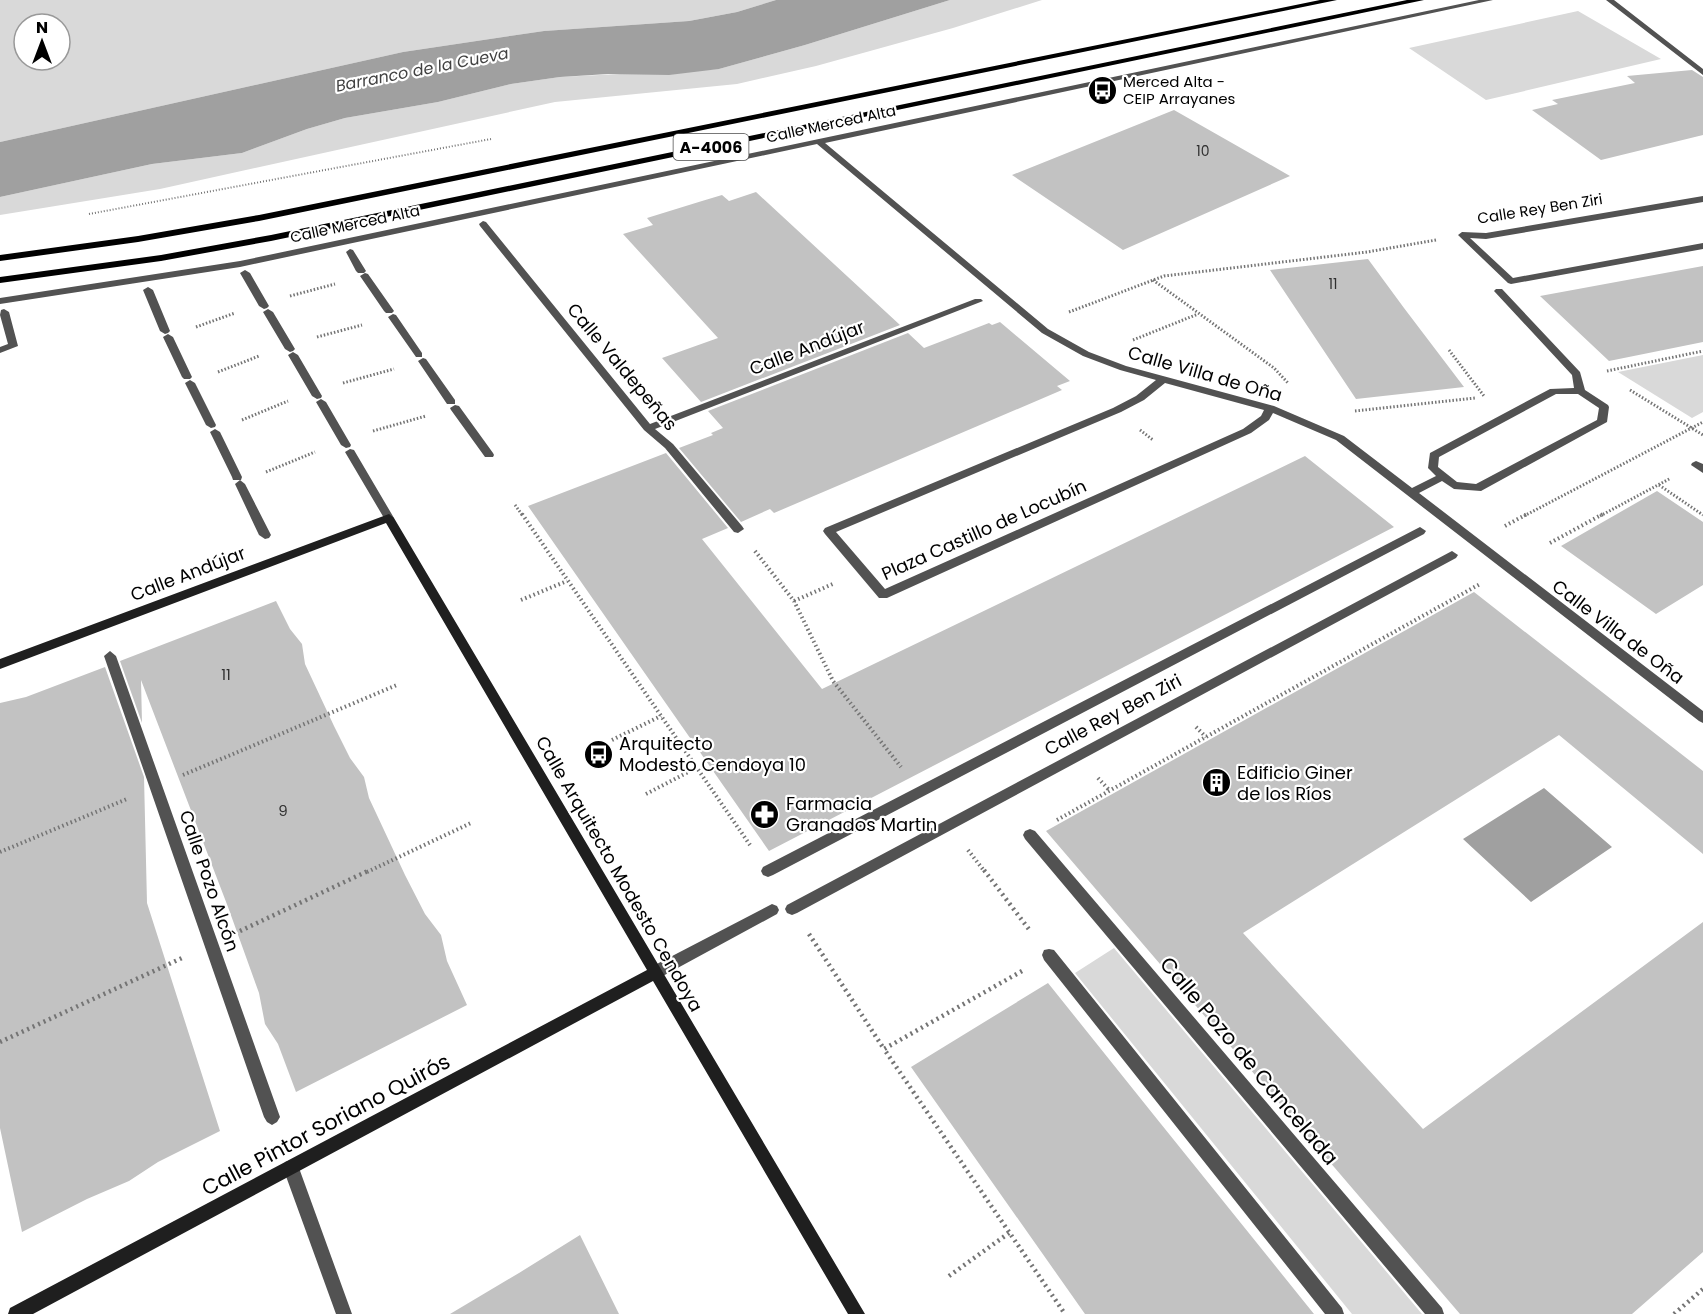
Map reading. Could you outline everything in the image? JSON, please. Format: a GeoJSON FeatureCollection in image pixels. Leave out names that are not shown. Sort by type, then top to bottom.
{"type":"FeatureCollection","features":[{"type":"Feature","properties":{"kind":"main road","name":"Calle Merced Alta"},"geometry":{"type":"LineString","coordinates":[[0,258],[138,239],[260,218],[1333,0]]}},
{"type":"Feature","properties":{"kind":"main road","name":"Calle Merced Alta"},"geometry":{"type":"LineString","coordinates":[[0,280],[161,258],[271,238],[1420,0]]}},
{"type":"Feature","properties":{"kind":"street","name":"Calle Merced Alta"},"geometry":{"type":"LineString","coordinates":[[0,301],[240,264],[1489,0]]}},
{"type":"Feature","properties":{"kind":"street"},"geometry":{"type":"LineString","coordinates":[[1610,0],[1703,74]]}},
{"type":"Feature","properties":{"kind":"street","name":"Calle Villa de Oña"},"geometry":{"type":"LineString","coordinates":[[819,142],[1045,331],[1086,354],[1162,380],[1218,392],[1270,408],[1340,438],[1703,718]]}},
{"type":"Feature","properties":{"kind":"street","name":"Calle Rey Ben Ziri"},"geometry":{"type":"LineString","coordinates":[[1462,235],[1486,236],[1703,199]]}},
{"type":"Feature","properties":{"kind":"street","name":"Calle Valdepeñas"},"geometry":{"type":"LineString","coordinates":[[483,224],[648,428],[669,446],[738,529]]}},
{"type":"Feature","properties":{"kind":"street","name":"Calle Rey Ben Ziri"},"geometry":{"type":"LineString","coordinates":[[1462,235],[1511,281],[1703,246]]}},
{"type":"Feature","properties":{"kind":"street"},"geometry":{"type":"LineString","coordinates":[[350,252],[489,455]]}},
{"type":"Feature","properties":{"kind":"street","name":"Calle Arquitecto Modesto Cendoya"},"geometry":{"type":"LineString","coordinates":[[245,273],[857,1314]]}},
{"type":"Feature","properties":{"kind":"street"},"geometry":{"type":"LineString","coordinates":[[148,290],[167,334],[265,535]]}},
{"type":"Feature","properties":{"kind":"street"},"geometry":{"type":"LineString","coordinates":[[1499,291],[1577,374],[1580,392]]}},
{"type":"Feature","properties":{"kind":"street","name":"Calle Andújar"},"geometry":{"type":"LineString","coordinates":[[648,428],[978,302]]}},
{"type":"Feature","properties":{"kind":"street"},"geometry":{"type":"LineString","coordinates":[[0,350],[13,346],[4,312]]}},
{"type":"Feature","properties":{"kind":"street","name":"Plaza Castillo de Locubín"},"geometry":{"type":"LineString","coordinates":[[1162,380],[1140,398],[1117,410],[829,531],[883,595],[1247,431],[1265,418],[1270,408]]}},
{"type":"Feature","properties":{"kind":"street"},"geometry":{"type":"LineString","coordinates":[[1554,391],[1580,392],[1604,407],[1602,422],[1477,488],[1454,485],[1442,477],[1433,468],[1434,455],[1554,391]]}},
{"type":"Feature","properties":{"kind":"street"},"geometry":{"type":"LineString","coordinates":[[1410,493],[1442,477]]}},
{"type":"Feature","properties":{"kind":"street","name":"Calle Andújar"},"geometry":{"type":"LineString","coordinates":[[0,664],[389,518]]}},
{"type":"Feature","properties":{"kind":"street","name":"Calle Rey Ben Ziri"},"geometry":{"type":"LineString","coordinates":[[768,871],[1420,531]]}},
{"type":"Feature","properties":{"kind":"street","name":"Calle Rey Ben Ziri"},"geometry":{"type":"LineString","coordinates":[[792,909],[1452,555]]}},
{"type":"Feature","properties":{"kind":"street","name":"Calle Pozo Alcón"},"geometry":{"type":"LineString","coordinates":[[110,656],[272,1118]]}},
{"type":"Feature","properties":{"kind":"street","name":"Calle Pozo de Cancelada"},"geometry":{"type":"LineString","coordinates":[[1030,835],[1436,1314]]}},
{"type":"Feature","properties":{"kind":"street"},"geometry":{"type":"LineString","coordinates":[[656,972],[772,910]]}},
{"type":"Feature","properties":{"kind":"street"},"geometry":{"type":"LineString","coordinates":[[1048,955],[1336,1314]]}},
{"type":"Feature","properties":{"kind":"street","name":"Calle Pintor Soriano Quirós"},"geometry":{"type":"LineString","coordinates":[[16,1314],[656,972]]}},
{"type":"Feature","properties":{"kind":"street"},"geometry":{"type":"LineString","coordinates":[[291,1168],[344,1314]]}},
{"type":"Feature","properties":{"kind":"path"},"geometry":{"type":"LineString","coordinates":[[79,215],[494,138]]}},
{"type":"Feature","properties":{"kind":"path"},"geometry":{"type":"LineString","coordinates":[[1068,313],[1152,279],[1367,252],[1462,235]]}},
{"type":"Feature","properties":{"kind":"path"},"geometry":{"type":"LineString","coordinates":[[1152,279],[1274,368],[1292,387]]}},
{"type":"Feature","properties":{"kind":"path"},"geometry":{"type":"LineString","coordinates":[[1123,344],[1198,314]]}},
{"type":"Feature","properties":{"kind":"path"},"geometry":{"type":"LineString","coordinates":[[1346,412],[1485,397],[1449,350]]}},
{"type":"Feature","properties":{"kind":"path"},"geometry":{"type":"LineString","coordinates":[[1603,371],[1703,351]]}},
{"type":"Feature","properties":{"kind":"path"},"geometry":{"type":"LineString","coordinates":[[1504,527],[1703,422]]}},
{"type":"Feature","properties":{"kind":"path"},"geometry":{"type":"LineString","coordinates":[[1136,426],[1161,447]]}},
{"type":"Feature","properties":{"kind":"path"},"geometry":{"type":"LineString","coordinates":[[1550,543],[1658,485],[1700,467]]}},
{"type":"Feature","properties":{"kind":"path"},"geometry":{"type":"LineString","coordinates":[[1658,485],[1703,514]]}},
{"type":"Feature","properties":{"kind":"path"},"geometry":{"type":"LineString","coordinates":[[515,504],[768,871]]}},
{"type":"Feature","properties":{"kind":"path"},"geometry":{"type":"LineString","coordinates":[[738,529],[794,601],[833,681],[902,768]]}},
{"type":"Feature","properties":{"kind":"path"},"geometry":{"type":"LineString","coordinates":[[794,601],[862,572]]}},
{"type":"Feature","properties":{"kind":"path"},"geometry":{"type":"LineString","coordinates":[[521,600],[568,581]]}},
{"type":"Feature","properties":{"kind":"path"},"geometry":{"type":"LineString","coordinates":[[1030,835],[1484,581]]}},
{"type":"Feature","properties":{"kind":"path"},"geometry":{"type":"LineString","coordinates":[[0,852],[397,685]]}},
{"type":"Feature","properties":{"kind":"path"},"geometry":{"type":"LineString","coordinates":[[612,740],[662,716]]}},
{"type":"Feature","properties":{"kind":"path"},"geometry":{"type":"LineString","coordinates":[[646,794],[696,768]]}},
{"type":"Feature","properties":{"kind":"path"},"geometry":{"type":"LineString","coordinates":[[884,1049],[1048,955],[964,846]]}},
{"type":"Feature","properties":{"kind":"path"},"geometry":{"type":"LineString","coordinates":[[792,909],[884,1049],[1065,1314]]}},
{"type":"Feature","properties":{"kind":"path"},"geometry":{"type":"LineString","coordinates":[[949,1276],[1010,1233]]}},
{"type":"Feature","properties":{"kind":"path"},"geometry":{"type":"LineString","coordinates":[[1674,1314],[1703,1288]]}},
{"type":"Feature","properties":{"kind":"shaded area"},"geometry":{"type":"Polygon","coordinates":[[[0,0],[776,0],[737,12],[689,21],[544,31],[403,52],[0,142],[0,0]]]}},
{"type":"Feature","properties":{"kind":"shaded area"},"geometry":{"type":"Polygon","coordinates":[[[950,0],[1042,0],[953,28],[816,66],[737,84],[555,102],[160,189],[0,215],[0,197],[152,164],[242,153],[307,129],[345,118],[438,102],[511,84],[560,77],[719,69],[950,0]]]}},
{"type":"Feature","properties":{"kind":"shaded area"},"geometry":{"type":"Polygon","coordinates":[[[1578,11],[1661,59],[1486,100],[1409,48],[1578,11]]]}},
{"type":"Feature","properties":{"kind":"shaded area"},"geometry":{"type":"Polygon","coordinates":[[[1703,355],[1703,412],[1692,418],[1618,372],[1703,355]]]}},
{"type":"Feature","properties":{"kind":"shaded area"},"geometry":{"type":"Polygon","coordinates":[[[1114,948],[1422,1314],[1352,1314],[1075,973],[1114,948]]]}},
{"type":"Feature","properties":{"kind":"water","name":"Barranco de la Cueva"},"geometry":{"type":"Polygon","coordinates":[[[776,0],[950,0],[719,69],[669,75],[608,74],[560,77],[511,84],[438,102],[345,118],[307,129],[242,153],[152,164],[0,197],[0,142],[403,52],[544,31],[689,21],[737,12],[776,0]]]}},
{"type":"Feature","properties":{"kind":"water"},"geometry":{"type":"Polygon","coordinates":[[[1544,788],[1612,847],[1531,902],[1463,839],[1544,788]]]}},
{"type":"Feature","properties":{"kind":"building"},"geometry":{"type":"Polygon","coordinates":[[[1692,70],[1703,77],[1703,135],[1601,160],[1532,110],[1558,104],[1552,100],[1635,83],[1627,76],[1692,70]]]}},
{"type":"Feature","properties":{"kind":"building"},"geometry":{"type":"Polygon","coordinates":[[[1174,110],[1290,176],[1123,250],[1012,175],[1174,110]]]}},
{"type":"Feature","properties":{"kind":"building"},"geometry":{"type":"Polygon","coordinates":[[[756,192],[900,325],[701,402],[662,358],[718,338],[623,234],[653,225],[647,218],[722,195],[729,201],[756,192]]]}},
{"type":"Feature","properties":{"kind":"building"},"geometry":{"type":"Polygon","coordinates":[[[1368,259],[1464,387],[1356,399],[1270,270],[1368,259]]]}},
{"type":"Feature","properties":{"kind":"building"},"geometry":{"type":"Polygon","coordinates":[[[1703,266],[1703,342],[1609,361],[1540,296],[1703,266]]]}},
{"type":"Feature","properties":{"kind":"building"},"geometry":{"type":"Polygon","coordinates":[[[1000,322],[1070,381],[1057,386],[1062,390],[774,513],[770,509],[741,522],[679,448],[713,435],[711,433],[723,428],[708,411],[908,333],[924,348],[989,323],[992,325],[1000,322]]]}},
{"type":"Feature","properties":{"kind":"building"},"geometry":{"type":"Polygon","coordinates":[[[666,453],[728,528],[702,539],[822,689],[1305,456],[1394,527],[769,851],[528,506],[666,453]]]}},
{"type":"Feature","properties":{"kind":"building"},"geometry":{"type":"Polygon","coordinates":[[[1657,491],[1703,522],[1703,585],[1656,614],[1561,546],[1657,491]]]}},
{"type":"Feature","properties":{"kind":"building"},"geometry":{"type":"Polygon","coordinates":[[[1474,592],[1703,771],[1703,854],[1559,735],[1243,933],[1423,1129],[1703,922],[1703,1252],[1632,1314],[1460,1314],[1046,831],[1474,592]]]}},
{"type":"Feature","properties":{"kind":"building"},"geometry":{"type":"Polygon","coordinates":[[[276,601],[290,629],[302,644],[305,664],[350,758],[364,777],[369,798],[405,875],[425,914],[441,935],[447,961],[467,1005],[296,1092],[278,1044],[265,1024],[259,993],[228,907],[141,680],[142,723],[120,661],[276,601]]]}},
{"type":"Feature","properties":{"kind":"building"},"geometry":{"type":"Polygon","coordinates":[[[105,667],[144,777],[147,903],[220,1131],[158,1162],[129,1181],[87,1199],[22,1232],[0,1128],[0,703],[26,697],[105,667]]]}},
{"type":"Feature","properties":{"kind":"building"},"geometry":{"type":"Polygon","coordinates":[[[1048,983],[1314,1314],[1085,1314],[911,1067],[1048,983]]]}},
{"type":"Feature","properties":{"kind":"building"},"geometry":{"type":"Polygon","coordinates":[[[580,1235],[619,1314],[450,1314],[519,1273],[580,1235]]]}},
{"type":"Feature","properties":{"kind":"place","name":"Merced Alta - CEIP Arrayanes"},"geometry":{"type":"Point","coordinates":[1102,91]}},
{"type":"Feature","properties":{"kind":"place","name":"Arquitecto Modesto Cendoya 10"},"geometry":{"type":"Point","coordinates":[598,754]}},
{"type":"Feature","properties":{"kind":"place","name":"Edificio Giner de los Ríos"},"geometry":{"type":"Point","coordinates":[1216,783]}},
{"type":"Feature","properties":{"kind":"place","name":"Farmacia Granados Martin"},"geometry":{"type":"Point","coordinates":[765,814]}}]}
